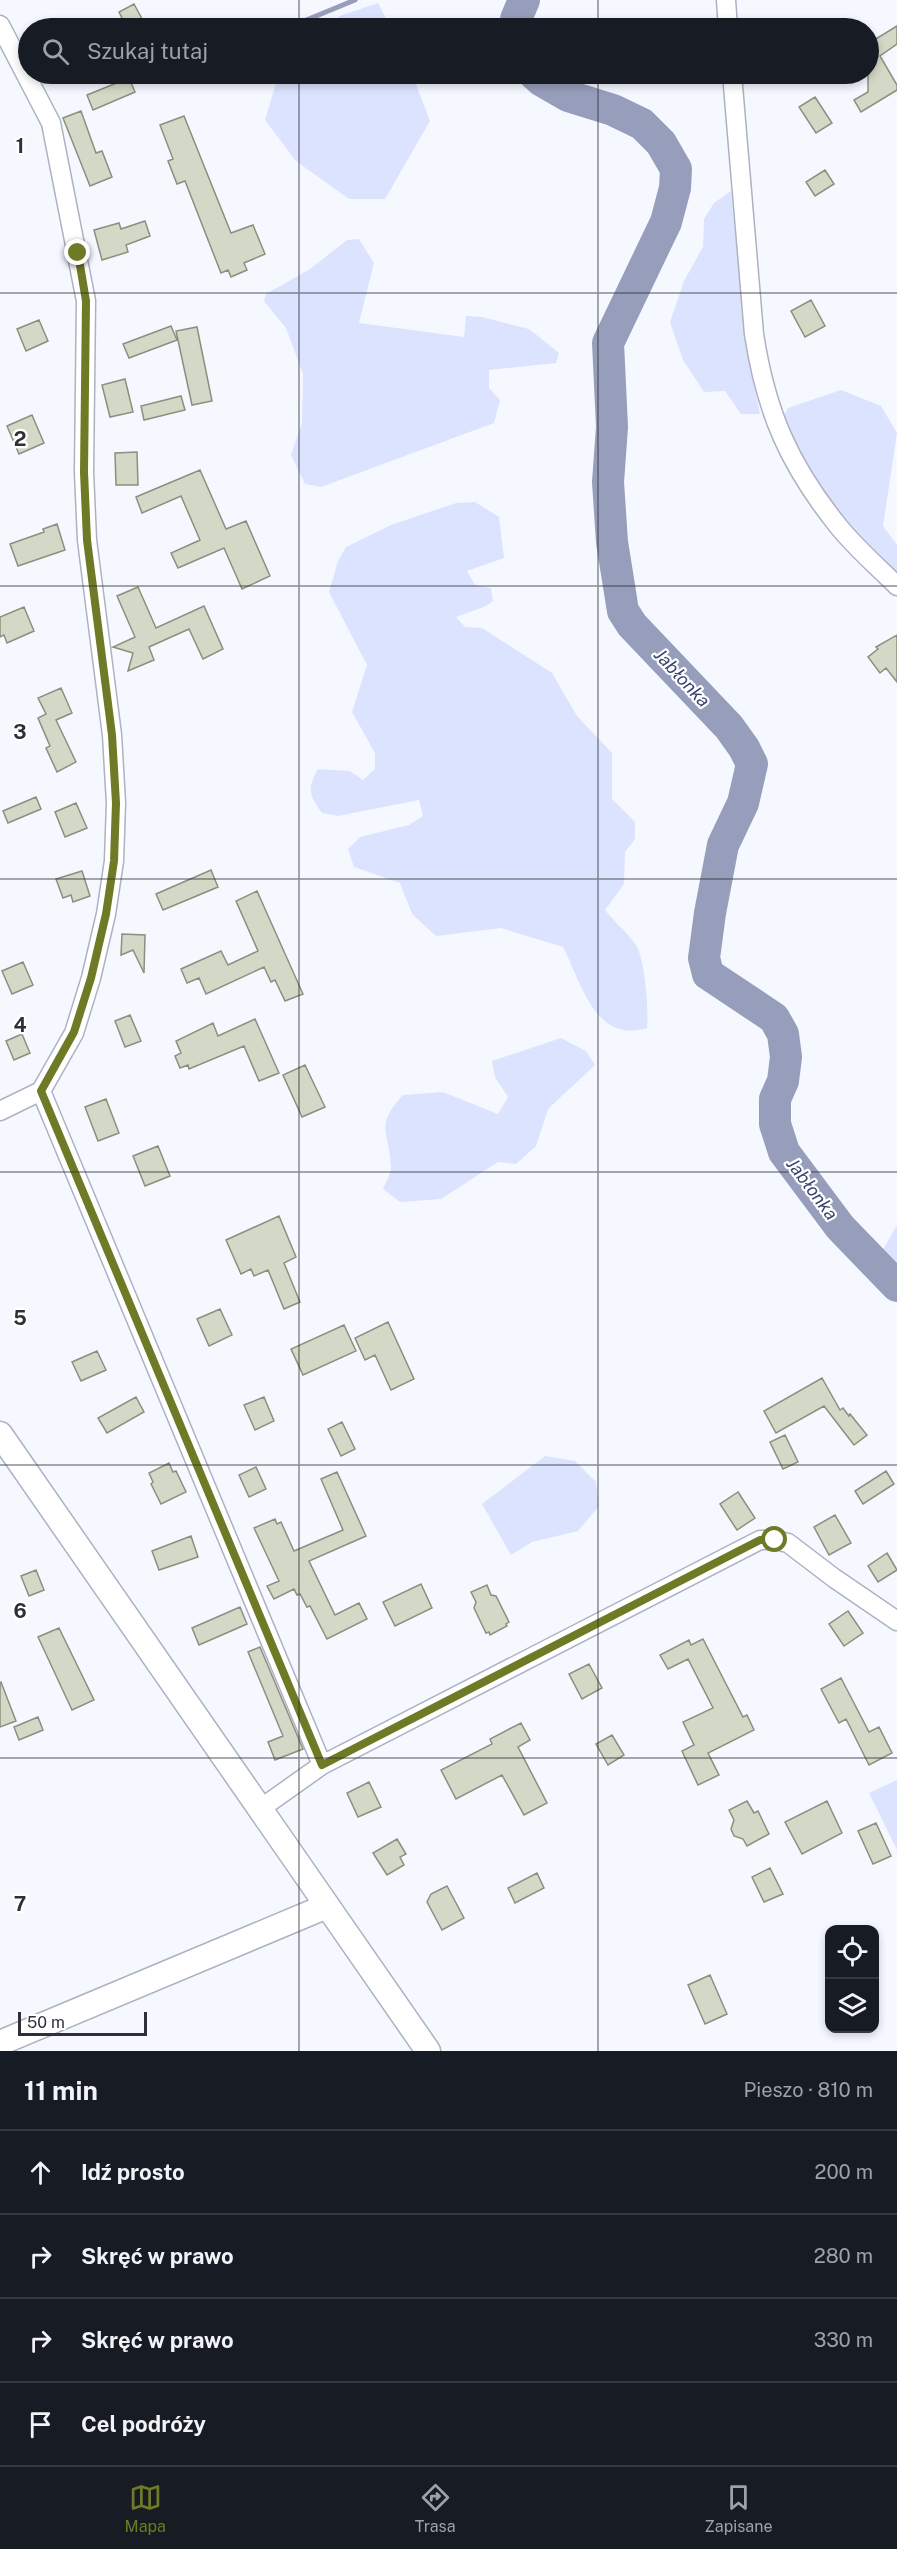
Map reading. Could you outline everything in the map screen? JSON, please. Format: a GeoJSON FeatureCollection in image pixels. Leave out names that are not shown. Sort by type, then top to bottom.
{"type":"FeatureCollection","features":[{"type":"Feature","properties":{"kind":"main road"},"geometry":{"type":"LineString","coordinates":[[0,1434],[428,2051]]}},
{"type":"Feature","properties":{"kind":"main road"},"geometry":{"type":"LineString","coordinates":[[0,2043],[327,1906]]}},
{"type":"Feature","properties":{"kind":"street"},"geometry":{"type":"LineString","coordinates":[[726,0],[727,18]]}},
{"type":"Feature","properties":{"kind":"street"},"geometry":{"type":"LineString","coordinates":[[0,25],[18,60]]}},
{"type":"Feature","properties":{"kind":"street"},"geometry":{"type":"LineString","coordinates":[[0,1111],[41,1091],[74,1032],[91,978],[106,914],[114,861],[116,803],[112,735],[87,540],[84,472],[86,301],[51,123],[31,84]]}},
{"type":"Feature","properties":{"kind":"street"},"geometry":{"type":"LineString","coordinates":[[733,84],[754,334],[760,373],[768,400],[785,448],[812,492],[841,529],[897,586]]}},
{"type":"Feature","properties":{"kind":"street"},"geometry":{"type":"LineString","coordinates":[[41,1091],[322,1765]]}},
{"type":"Feature","properties":{"kind":"street"},"geometry":{"type":"LineString","coordinates":[[260,1809],[322,1765],[760,1540],[788,1543],[897,1621]]}},
{"type":"Feature","properties":{"kind":"shaded area"},"geometry":{"type":"Polygon","coordinates":[[[378,3],[386,18],[338,18],[378,3]]]}},
{"type":"Feature","properties":{"kind":"shaded area"},"geometry":{"type":"Polygon","coordinates":[[[276,84],[416,84],[430,121],[385,199],[349,199],[296,161],[265,120],[276,84]]]}},
{"type":"Feature","properties":{"kind":"shaded area"},"geometry":{"type":"Polygon","coordinates":[[[731,191],[745,337],[760,414],[741,414],[725,391],[704,392],[683,360],[670,322],[684,281],[703,247],[704,219],[714,203],[731,191]]]}},
{"type":"Feature","properties":{"kind":"shaded area"},"geometry":{"type":"Polygon","coordinates":[[[359,239],[374,263],[359,323],[464,337],[466,316],[482,317],[529,329],[559,353],[556,363],[489,370],[489,388],[500,400],[494,423],[321,487],[305,484],[291,455],[302,423],[303,374],[286,328],[264,301],[266,294],[310,269],[347,240],[359,239]]]}},
{"type":"Feature","properties":{"kind":"shaded area"},"geometry":{"type":"Polygon","coordinates":[[[841,390],[881,406],[897,433],[883,526],[897,545],[897,576],[845,529],[780,423],[788,408],[841,390]]]}},
{"type":"Feature","properties":{"kind":"shaded area"},"geometry":{"type":"Polygon","coordinates":[[[475,502],[499,517],[504,558],[467,571],[475,585],[491,588],[493,601],[486,606],[456,617],[465,627],[482,628],[552,673],[577,716],[612,753],[612,799],[635,822],[635,839],[625,852],[624,884],[605,910],[633,941],[639,952],[646,985],[647,1028],[629,1031],[615,1027],[603,1019],[584,993],[563,947],[501,928],[436,936],[412,914],[400,883],[354,867],[348,849],[360,837],[409,825],[423,816],[419,800],[338,816],[322,813],[312,796],[312,782],[318,769],[350,771],[363,780],[375,769],[375,753],[352,712],[367,665],[329,592],[338,561],[346,547],[391,525],[456,503],[475,502]]]}},
{"type":"Feature","properties":{"kind":"shaded area"},"geometry":{"type":"Polygon","coordinates":[[[561,1038],[586,1051],[595,1065],[548,1109],[536,1146],[516,1164],[498,1162],[441,1199],[400,1202],[383,1189],[391,1169],[386,1122],[403,1095],[443,1092],[498,1114],[508,1097],[495,1077],[492,1061],[561,1038]]]}},
{"type":"Feature","properties":{"kind":"shaded area"},"geometry":{"type":"Polygon","coordinates":[[[897,1225],[897,1269],[881,1253],[897,1225]]]}},
{"type":"Feature","properties":{"kind":"shaded area"},"geometry":{"type":"Polygon","coordinates":[[[545,1456],[575,1461],[596,1482],[599,1506],[578,1531],[532,1542],[511,1555],[482,1504],[545,1456]]]}},
{"type":"Feature","properties":{"kind":"shaded area"},"geometry":{"type":"Polygon","coordinates":[[[897,1780],[897,1850],[869,1793],[897,1780]]]}},
{"type":"Feature","properties":{"kind":"building"},"geometry":{"type":"Polygon","coordinates":[[[134,4],[142,18],[122,18],[119,12],[134,4]]]}},
{"type":"Feature","properties":{"kind":"building"},"geometry":{"type":"Polygon","coordinates":[[[897,26],[897,44],[880,56],[897,85],[897,90],[861,112],[854,100],[868,92],[868,84],[879,84],[879,37],[897,26]]]}},
{"type":"Feature","properties":{"kind":"building"},"geometry":{"type":"Polygon","coordinates":[[[114,84],[132,84],[135,92],[93,110],[87,95],[114,84]]]}},
{"type":"Feature","properties":{"kind":"building"},"geometry":{"type":"Polygon","coordinates":[[[815,97],[832,123],[816,133],[799,107],[815,97]]]}},
{"type":"Feature","properties":{"kind":"building"},"geometry":{"type":"Polygon","coordinates":[[[81,111],[96,153],[102,151],[112,177],[90,186],[63,118],[81,111]]]}},
{"type":"Feature","properties":{"kind":"building"},"geometry":{"type":"Polygon","coordinates":[[[184,116],[231,233],[253,225],[265,254],[244,263],[247,270],[231,277],[228,270],[221,273],[185,181],[177,184],[168,161],[173,159],[160,125],[184,116]]]}},
{"type":"Feature","properties":{"kind":"building"},"geometry":{"type":"Polygon","coordinates":[[[825,170],[834,184],[815,196],[806,182],[825,170]]]}},
{"type":"Feature","properties":{"kind":"building"},"geometry":{"type":"Polygon","coordinates":[[[145,221],[150,236],[126,245],[128,252],[102,260],[94,230],[119,223],[121,229],[145,221]]]}},
{"type":"Feature","properties":{"kind":"building"},"geometry":{"type":"Polygon","coordinates":[[[811,300],[825,326],[805,337],[791,311],[811,300]]]}},
{"type":"Feature","properties":{"kind":"building"},"geometry":{"type":"Polygon","coordinates":[[[39,320],[48,341],[26,351],[17,329],[39,320]]]}},
{"type":"Feature","properties":{"kind":"building"},"geometry":{"type":"Polygon","coordinates":[[[171,326],[177,340],[129,358],[123,344],[171,326]]]}},
{"type":"Feature","properties":{"kind":"building"},"geometry":{"type":"Polygon","coordinates":[[[197,327],[212,401],[192,405],[176,331],[197,327]]]}},
{"type":"Feature","properties":{"kind":"building"},"geometry":{"type":"Polygon","coordinates":[[[125,379],[133,412],[110,417],[102,385],[125,379]]]}},
{"type":"Feature","properties":{"kind":"building"},"geometry":{"type":"Polygon","coordinates":[[[181,396],[185,410],[144,420],[141,406],[181,396]]]}},
{"type":"Feature","properties":{"kind":"building"},"geometry":{"type":"Polygon","coordinates":[[[32,415],[44,443],[19,454],[7,426],[32,415]]]}},
{"type":"Feature","properties":{"kind":"building"},"geometry":{"type":"Polygon","coordinates":[[[137,452],[138,485],[116,485],[115,453],[137,452]]]}},
{"type":"Feature","properties":{"kind":"building"},"geometry":{"type":"Polygon","coordinates":[[[200,470],[226,529],[246,521],[270,576],[242,589],[224,548],[178,568],[171,553],[200,540],[181,496],[142,513],[136,497],[200,470]]]}},
{"type":"Feature","properties":{"kind":"building"},"geometry":{"type":"Polygon","coordinates":[[[57,524],[65,550],[18,566],[10,544],[44,532],[43,529],[57,524]]]}},
{"type":"Feature","properties":{"kind":"building"},"geometry":{"type":"Polygon","coordinates":[[[138,587],[156,628],[204,606],[223,649],[203,659],[189,629],[149,647],[154,660],[128,671],[133,653],[113,647],[135,637],[117,596],[138,587]]]}},
{"type":"Feature","properties":{"kind":"building"},"geometry":{"type":"Polygon","coordinates":[[[24,607],[34,631],[7,643],[4,635],[0,637],[0,617],[24,607]]]}},
{"type":"Feature","properties":{"kind":"building"},"geometry":{"type":"Polygon","coordinates":[[[897,635],[897,682],[886,668],[880,673],[868,657],[878,649],[876,647],[897,635]]]}},
{"type":"Feature","properties":{"kind":"building"},"geometry":{"type":"Polygon","coordinates":[[[61,688],[72,713],[56,720],[76,762],[57,772],[46,748],[50,746],[38,718],[46,714],[38,698],[61,688]]]}},
{"type":"Feature","properties":{"kind":"building"},"geometry":{"type":"Polygon","coordinates":[[[36,797],[41,809],[8,823],[3,811],[36,797]]]}},
{"type":"Feature","properties":{"kind":"building"},"geometry":{"type":"Polygon","coordinates":[[[76,803],[87,828],[65,837],[55,812],[76,803]]]}},
{"type":"Feature","properties":{"kind":"building"},"geometry":{"type":"Polygon","coordinates":[[[211,870],[218,887],[163,910],[156,894],[211,870]]]}},
{"type":"Feature","properties":{"kind":"building"},"geometry":{"type":"Polygon","coordinates":[[[82,871],[90,896],[73,902],[71,895],[63,898],[56,879],[82,871]]]}},
{"type":"Feature","properties":{"kind":"building"},"geometry":{"type":"Polygon","coordinates":[[[257,891],[303,994],[285,1001],[275,980],[271,982],[264,967],[206,994],[199,978],[187,983],[181,969],[221,951],[228,965],[258,951],[236,901],[257,891]]]}},
{"type":"Feature","properties":{"kind":"building"},"geometry":{"type":"Polygon","coordinates":[[[122,934],[145,935],[144,973],[133,950],[121,955],[122,934]]]}},
{"type":"Feature","properties":{"kind":"building"},"geometry":{"type":"Polygon","coordinates":[[[23,962],[33,985],[12,994],[2,971],[23,962]]]}},
{"type":"Feature","properties":{"kind":"building"},"geometry":{"type":"Polygon","coordinates":[[[130,1015],[141,1041],[125,1047],[115,1021],[130,1015]]]}},
{"type":"Feature","properties":{"kind":"building"},"geometry":{"type":"Polygon","coordinates":[[[255,1019],[279,1073],[259,1081],[244,1046],[189,1069],[188,1065],[180,1068],[175,1056],[181,1053],[176,1041],[213,1023],[218,1036],[255,1019]]]}},
{"type":"Feature","properties":{"kind":"building"},"geometry":{"type":"Polygon","coordinates":[[[22,1034],[30,1053],[14,1060],[6,1041],[22,1034]]]}},
{"type":"Feature","properties":{"kind":"building"},"geometry":{"type":"Polygon","coordinates":[[[305,1065],[325,1107],[302,1117],[283,1075],[305,1065]]]}},
{"type":"Feature","properties":{"kind":"building"},"geometry":{"type":"Polygon","coordinates":[[[106,1099],[119,1133],[98,1141],[85,1107],[106,1099]]]}},
{"type":"Feature","properties":{"kind":"building"},"geometry":{"type":"Polygon","coordinates":[[[158,1146],[170,1176],[145,1186],[133,1156],[158,1146]]]}},
{"type":"Feature","properties":{"kind":"building"},"geometry":{"type":"Polygon","coordinates":[[[279,1216],[296,1257],[284,1263],[300,1302],[284,1309],[268,1270],[254,1276],[251,1269],[241,1274],[226,1240],[279,1216]]]}},
{"type":"Feature","properties":{"kind":"building"},"geometry":{"type":"Polygon","coordinates":[[[220,1309],[232,1335],[209,1346],[197,1319],[220,1309]]]}},
{"type":"Feature","properties":{"kind":"building"},"geometry":{"type":"Polygon","coordinates":[[[388,1322],[414,1379],[391,1390],[375,1355],[365,1360],[355,1338],[388,1322]]]}},
{"type":"Feature","properties":{"kind":"building"},"geometry":{"type":"Polygon","coordinates":[[[344,1325],[356,1351],[303,1375],[291,1349],[344,1325]]]}},
{"type":"Feature","properties":{"kind":"building"},"geometry":{"type":"Polygon","coordinates":[[[97,1351],[106,1370],[81,1381],[72,1362],[97,1351]]]}},
{"type":"Feature","properties":{"kind":"building"},"geometry":{"type":"Polygon","coordinates":[[[822,1378],[840,1410],[843,1408],[849,1416],[850,1414],[867,1435],[854,1445],[824,1406],[776,1433],[764,1411],[822,1378]]]}},
{"type":"Feature","properties":{"kind":"building"},"geometry":{"type":"Polygon","coordinates":[[[136,1397],[144,1412],[107,1433],[98,1418],[136,1397]]]}},
{"type":"Feature","properties":{"kind":"building"},"geometry":{"type":"Polygon","coordinates":[[[264,1397],[274,1421],[255,1430],[244,1405],[264,1397]]]}},
{"type":"Feature","properties":{"kind":"building"},"geometry":{"type":"Polygon","coordinates":[[[342,1422],[355,1449],[341,1456],[328,1429],[342,1422]]]}},
{"type":"Feature","properties":{"kind":"building"},"geometry":{"type":"Polygon","coordinates":[[[785,1435],[798,1462],[783,1469],[770,1442],[785,1435]]]}},
{"type":"Feature","properties":{"kind":"building"},"geometry":{"type":"Polygon","coordinates":[[[169,1463],[173,1472],[176,1471],[186,1492],[161,1504],[151,1484],[153,1482],[149,1473],[169,1463]]]}},
{"type":"Feature","properties":{"kind":"building"},"geometry":{"type":"Polygon","coordinates":[[[256,1467],[266,1489],[249,1497],[239,1475],[256,1467]]]}},
{"type":"Feature","properties":{"kind":"building"},"geometry":{"type":"Polygon","coordinates":[[[886,1471],[894,1484],[863,1504],[855,1491],[886,1471]]]}},
{"type":"Feature","properties":{"kind":"building"},"geometry":{"type":"Polygon","coordinates":[[[337,1472],[366,1536],[309,1561],[335,1615],[359,1603],[367,1619],[327,1639],[310,1606],[307,1607],[300,1594],[297,1595],[294,1589],[274,1599],[267,1586],[279,1581],[254,1528],[275,1519],[277,1524],[281,1522],[294,1551],[343,1530],[321,1479],[337,1472]]]}},
{"type":"Feature","properties":{"kind":"building"},"geometry":{"type":"Polygon","coordinates":[[[738,1492],[755,1518],[737,1530],[720,1504],[738,1492]]]}},
{"type":"Feature","properties":{"kind":"building"},"geometry":{"type":"Polygon","coordinates":[[[835,1515],[851,1543],[829,1555],[814,1527],[835,1515]]]}},
{"type":"Feature","properties":{"kind":"building"},"geometry":{"type":"Polygon","coordinates":[[[191,1536],[198,1557],[159,1570],[152,1551],[191,1536]]]}},
{"type":"Feature","properties":{"kind":"building"},"geometry":{"type":"Polygon","coordinates":[[[887,1553],[897,1570],[878,1582],[868,1566],[887,1553]]]}},
{"type":"Feature","properties":{"kind":"building"},"geometry":{"type":"Polygon","coordinates":[[[36,1570],[44,1590],[29,1596],[21,1576],[36,1570]]]}},
{"type":"Feature","properties":{"kind":"building"},"geometry":{"type":"Polygon","coordinates":[[[421,1584],[432,1608],[395,1626],[383,1602],[421,1584]]]}},
{"type":"Feature","properties":{"kind":"building"},"geometry":{"type":"Polygon","coordinates":[[[487,1585],[491,1595],[496,1596],[509,1622],[507,1626],[490,1635],[489,1632],[486,1633],[474,1608],[476,1602],[471,1592],[487,1585]]]}},
{"type":"Feature","properties":{"kind":"building"},"geometry":{"type":"Polygon","coordinates":[[[240,1607],[247,1624],[199,1645],[192,1628],[240,1607]]]}},
{"type":"Feature","properties":{"kind":"building"},"geometry":{"type":"Polygon","coordinates":[[[848,1611],[863,1633],[844,1646],[829,1624],[848,1611]]]}},
{"type":"Feature","properties":{"kind":"building"},"geometry":{"type":"Polygon","coordinates":[[[59,1628],[94,1700],[72,1710],[38,1637],[59,1628]]]}},
{"type":"Feature","properties":{"kind":"building"},"geometry":{"type":"Polygon","coordinates":[[[703,1639],[743,1717],[747,1715],[754,1730],[708,1753],[719,1775],[698,1785],[682,1751],[694,1745],[683,1722],[713,1708],[688,1659],[668,1669],[660,1655],[689,1640],[691,1645],[703,1639]]]}},
{"type":"Feature","properties":{"kind":"building"},"geometry":{"type":"Polygon","coordinates":[[[260,1647],[303,1749],[275,1760],[268,1742],[283,1736],[248,1652],[260,1647]]]}},
{"type":"Feature","properties":{"kind":"building"},"geometry":{"type":"Polygon","coordinates":[[[589,1664],[602,1688],[582,1699],[569,1674],[589,1664]]]}},
{"type":"Feature","properties":{"kind":"building"},"geometry":{"type":"Polygon","coordinates":[[[841,1678],[869,1732],[879,1727],[892,1753],[869,1765],[846,1719],[839,1723],[821,1689],[841,1678]]]}},
{"type":"Feature","properties":{"kind":"building"},"geometry":{"type":"Polygon","coordinates":[[[0,1683],[16,1721],[0,1727],[0,1683]]]}},
{"type":"Feature","properties":{"kind":"building"},"geometry":{"type":"Polygon","coordinates":[[[38,1717],[43,1730],[19,1740],[14,1727],[38,1717]]]}},
{"type":"Feature","properties":{"kind":"building"},"geometry":{"type":"Polygon","coordinates":[[[521,1723],[530,1740],[518,1747],[547,1803],[524,1815],[502,1775],[456,1799],[441,1770],[492,1744],[490,1739],[521,1723]]]}},
{"type":"Feature","properties":{"kind":"building"},"geometry":{"type":"Polygon","coordinates":[[[612,1735],[624,1755],[608,1765],[596,1744],[612,1735]]]}},
{"type":"Feature","properties":{"kind":"building"},"geometry":{"type":"Polygon","coordinates":[[[369,1782],[381,1807],[358,1817],[347,1793],[369,1782]]]}},
{"type":"Feature","properties":{"kind":"building"},"geometry":{"type":"Polygon","coordinates":[[[747,1801],[754,1813],[758,1811],[769,1834],[747,1846],[743,1839],[734,1836],[731,1829],[734,1820],[729,1810],[747,1801]]]}},
{"type":"Feature","properties":{"kind":"building"},"geometry":{"type":"Polygon","coordinates":[[[827,1801],[842,1833],[802,1854],[785,1822],[827,1801]]]}},
{"type":"Feature","properties":{"kind":"building"},"geometry":{"type":"Polygon","coordinates":[[[876,1823],[891,1856],[873,1864],[858,1831],[876,1823]]]}},
{"type":"Feature","properties":{"kind":"building"},"geometry":{"type":"Polygon","coordinates":[[[397,1839],[406,1854],[400,1857],[404,1865],[387,1875],[373,1853],[397,1839]]]}},
{"type":"Feature","properties":{"kind":"building"},"geometry":{"type":"Polygon","coordinates":[[[770,1868],[783,1894],[764,1902],[752,1877],[770,1868]]]}},
{"type":"Feature","properties":{"kind":"building"},"geometry":{"type":"Polygon","coordinates":[[[537,1873],[544,1888],[515,1903],[508,1888],[537,1873]]]}},
{"type":"Feature","properties":{"kind":"building"},"geometry":{"type":"Polygon","coordinates":[[[447,1886],[464,1918],[442,1930],[427,1902],[431,1894],[447,1886]]]}},
{"type":"Feature","properties":{"kind":"building"},"geometry":{"type":"Polygon","coordinates":[[[710,1975],[727,2014],[705,2024],[688,1985],[710,1975]]]}},
{"type":"Feature","properties":{"kind":"waterway"},"geometry":{"type":"LineString","coordinates":[[311,18],[355,0]]}},
{"type":"Feature","properties":{"kind":"waterway","name":"Jabłonka"},"geometry":{"type":"LineString","coordinates":[[516,18],[524,0]]}},
{"type":"Feature","properties":{"kind":"waterway","name":"Jabłonka"},"geometry":{"type":"LineString","coordinates":[[547,84],[568,96],[613,110],[642,124],[661,143],[676,169],[675,188],[666,222],[608,343],[612,427],[608,482],[612,542],[623,611],[632,625],[729,727],[752,764],[743,803],[723,845],[704,958],[708,974],[774,1018],[783,1034],[786,1057],[783,1081],[775,1099],[775,1124],[784,1152],[840,1227],[897,1286]]}},
{"type":"Feature","properties":{"kind":"route"},"geometry":{"type":"LineString","coordinates":[[78,253],[86,301],[84,472],[87,540],[112,735],[116,803],[114,861],[106,914],[91,978],[74,1032],[41,1091],[322,1765],[760,1540],[775,1540]]}}]}
